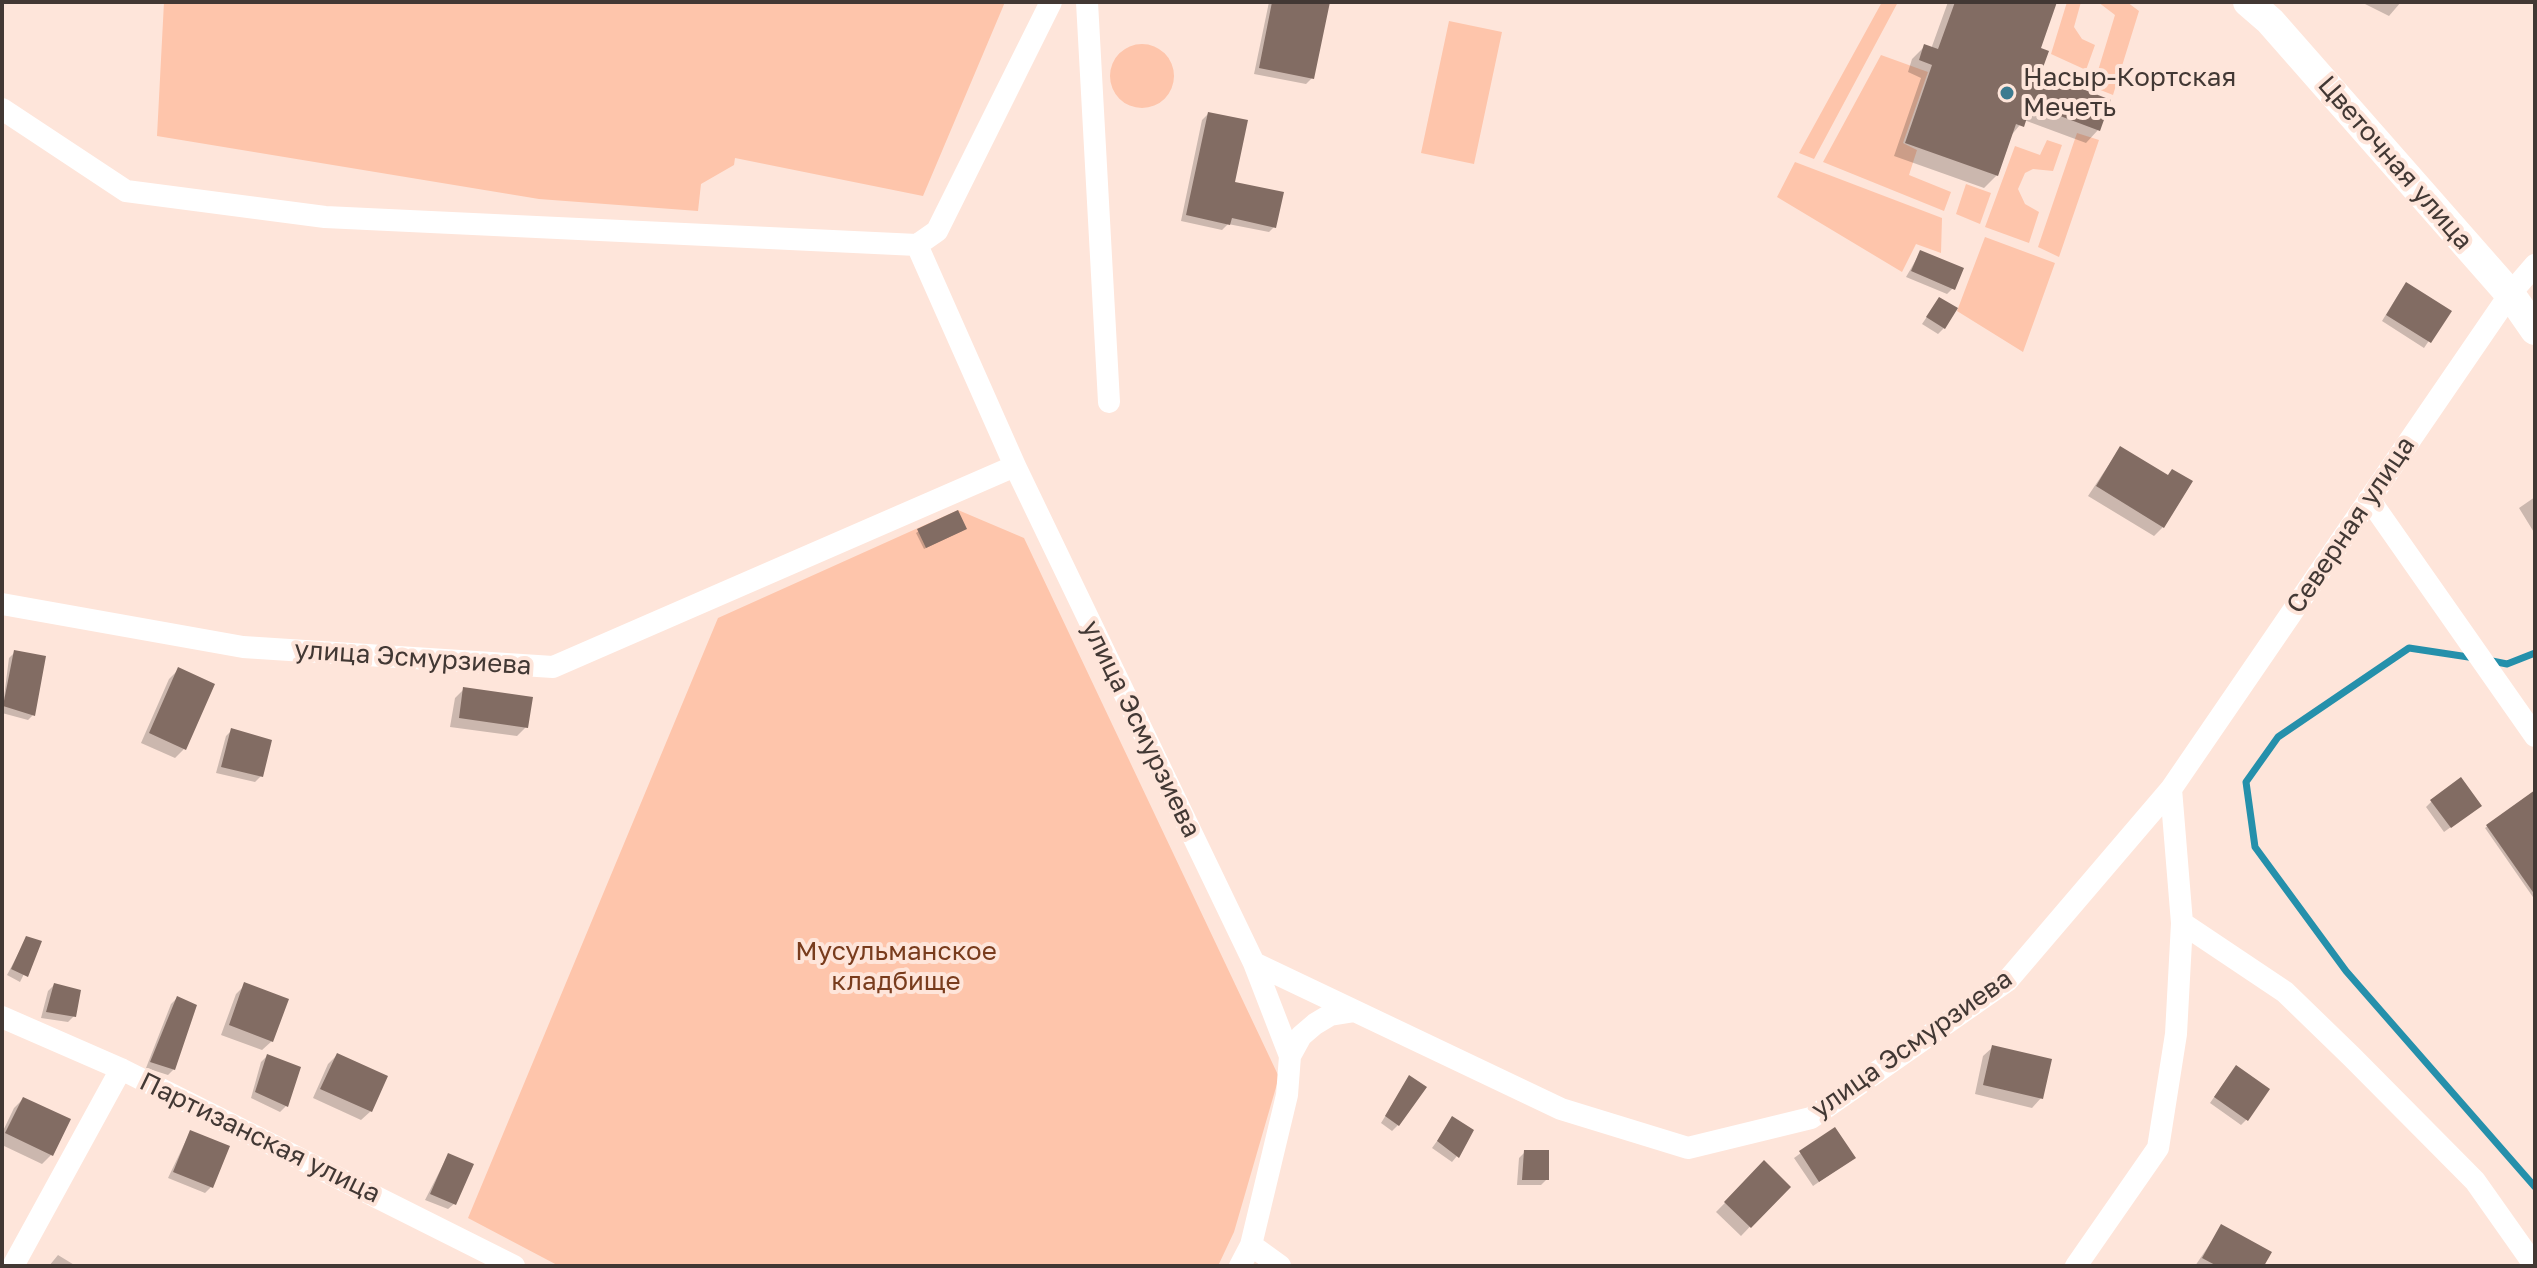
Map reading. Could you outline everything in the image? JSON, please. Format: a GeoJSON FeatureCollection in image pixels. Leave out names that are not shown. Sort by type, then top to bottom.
{"type":"FeatureCollection","features":[{"type":"Feature","properties":{"kind":"street"},"geometry":{"type":"LineString","coordinates":[[2,109],[126,191],[325,217],[917,245],[929,240],[937,231],[1051,2]]}},
{"type":"Feature","properties":{"kind":"street"},"geometry":{"type":"LineString","coordinates":[[1087,2],[1109,402]]}},
{"type":"Feature","properties":{"kind":"street","name":"Цветочная улица"},"geometry":{"type":"LineString","coordinates":[[2248,2],[2270,21],[2510,294],[2535,330]]}},
{"type":"Feature","properties":{"kind":"street"},"geometry":{"type":"LineString","coordinates":[[917,245],[1015,466]]}},
{"type":"Feature","properties":{"kind":"street","name":"Северная улица"},"geometry":{"type":"LineString","coordinates":[[2171,789],[2510,294],[2535,265]]}},
{"type":"Feature","properties":{"kind":"street","name":"улица Эсмурзиева"},"geometry":{"type":"LineString","coordinates":[[2,604],[243,647],[553,667],[1015,466],[1254,963],[1561,1109],[1688,1148],[1811,1118],[2007,981],[2171,789]]}},
{"type":"Feature","properties":{"kind":"street"},"geometry":{"type":"LineString","coordinates":[[2369,499],[2535,736]]}},
{"type":"Feature","properties":{"kind":"street"},"geometry":{"type":"LineString","coordinates":[[2076,1266],[2158,1148],[2176,1034],[2182,923],[2171,789]]}},
{"type":"Feature","properties":{"kind":"street"},"geometry":{"type":"LineString","coordinates":[[2182,923],[2285,992],[2342,1046],[2475,1181],[2535,1266]]}},
{"type":"Feature","properties":{"kind":"street"},"geometry":{"type":"LineString","coordinates":[[1254,963],[1290,1056]]}},
{"type":"Feature","properties":{"kind":"street"},"geometry":{"type":"LineString","coordinates":[[1240,1266],[1251,1245],[1287,1095],[1290,1056],[1301,1036],[1315,1024],[1330,1015],[1355,1011]]}},
{"type":"Feature","properties":{"kind":"street","name":"Партизанская улица"},"geometry":{"type":"LineString","coordinates":[[2,1017],[121,1069],[514,1266]]}},
{"type":"Feature","properties":{"kind":"street"},"geometry":{"type":"LineString","coordinates":[[13,1266],[121,1069]]}},
{"type":"Feature","properties":{"kind":"street"},"geometry":{"type":"LineString","coordinates":[[1251,1245],[1280,1266]]}},
{"type":"Feature","properties":{"kind":"green space"},"geometry":{"type":"Polygon","coordinates":[[[164,2],[1005,2],[923,196],[735,158],[734,165],[701,184],[698,211],[539,199],[157,136],[164,2]]]}},
{"type":"Feature","properties":{"kind":"green space"},"geometry":{"type":"Polygon","coordinates":[[[1882,2],[1898,2],[1814,159],[1799,153],[1882,2]]]}},
{"type":"Feature","properties":{"kind":"green space"},"geometry":{"type":"Polygon","coordinates":[[[2067,2],[2081,2],[2074,27],[2082,39],[2095,45],[2086,70],[2051,54],[2067,2]]]}},
{"type":"Feature","properties":{"kind":"green space"},"geometry":{"type":"Polygon","coordinates":[[[2098,2],[2127,2],[2139,11],[2113,95],[2093,87],[2115,15],[2098,2]]]}},
{"type":"Feature","properties":{"kind":"green space"},"geometry":{"type":"Polygon","coordinates":[[[1449,21],[1502,32],[1474,164],[1421,153],[1449,21]]]}},
{"type":"Feature","properties":{"kind":"green space"},"geometry":{"type":"Polygon","coordinates":[[[1142,44],[1154,46],[1165,53],[1172,64],[1172,88],[1165,99],[1154,106],[1142,108],[1130,106],[1119,99],[1112,88],[1110,76],[1112,64],[1119,53],[1130,46],[1142,44]]]}},
{"type":"Feature","properties":{"kind":"green space"},"geometry":{"type":"Polygon","coordinates":[[[1881,55],[1928,72],[1903,143],[1917,150],[1909,175],[1951,192],[1944,211],[1823,162],[1881,55]]]}},
{"type":"Feature","properties":{"kind":"green space"},"geometry":{"type":"Polygon","coordinates":[[[2077,133],[2099,140],[2059,257],[2038,247],[2077,133]]]}},
{"type":"Feature","properties":{"kind":"green space"},"geometry":{"type":"Polygon","coordinates":[[[2047,140],[2062,145],[2053,171],[2033,169],[2025,173],[2018,189],[2025,204],[2039,212],[2029,243],[1985,227],[2015,146],[2040,155],[2047,140]]]}},
{"type":"Feature","properties":{"kind":"green space"},"geometry":{"type":"Polygon","coordinates":[[[1795,162],[1942,218],[1941,253],[1916,244],[1902,272],[1777,197],[1795,162]]]}},
{"type":"Feature","properties":{"kind":"green space"},"geometry":{"type":"Polygon","coordinates":[[[1966,184],[1991,193],[1980,224],[1956,214],[1966,184]]]}},
{"type":"Feature","properties":{"kind":"green space"},"geometry":{"type":"Polygon","coordinates":[[[1985,237],[2055,263],[2023,352],[1957,311],[1985,237]]]}},
{"type":"Feature","properties":{"kind":"green space","name":"Мусульманское кладбище"},"geometry":{"type":"Polygon","coordinates":[[[958,510],[1024,538],[1279,1077],[1234,1232],[1218,1266],[559,1266],[468,1218],[718,618],[958,510]]]}},
{"type":"Feature","properties":{"kind":"building"},"geometry":{"type":"Polygon","coordinates":[[[1272,2],[1330,2],[1314,79],[1259,68],[1272,2]]]}},
{"type":"Feature","properties":{"kind":"building","name":"Насыр-Кортская Мечеть"},"geometry":{"type":"Polygon","coordinates":[[[1955,2],[2057,2],[2041,48],[2049,51],[2041,73],[2111,100],[2100,131],[2031,105],[2024,127],[2016,124],[1998,176],[1905,143],[1932,65],[1919,60],[1924,44],[1938,49],[1955,2]]]}},
{"type":"Feature","properties":{"kind":"building"},"geometry":{"type":"Polygon","coordinates":[[[1208,112],[1248,120],[1235,182],[1284,192],[1276,228],[1232,218],[1230,225],[1186,215],[1208,112]]]}},
{"type":"Feature","properties":{"kind":"building"},"geometry":{"type":"Polygon","coordinates":[[[1920,250],[1964,268],[1955,290],[1911,271],[1920,250]]]}},
{"type":"Feature","properties":{"kind":"building"},"geometry":{"type":"Polygon","coordinates":[[[2406,282],[2452,311],[2431,343],[2386,315],[2406,282]]]}},
{"type":"Feature","properties":{"kind":"building"},"geometry":{"type":"Polygon","coordinates":[[[1939,297],[1958,308],[1945,329],[1926,317],[1939,297]]]}},
{"type":"Feature","properties":{"kind":"building"},"geometry":{"type":"Polygon","coordinates":[[[2120,446],[2168,475],[2172,469],[2193,481],[2164,528],[2096,486],[2120,446]]]}},
{"type":"Feature","properties":{"kind":"building"},"geometry":{"type":"Polygon","coordinates":[[[958,510],[967,529],[926,548],[917,529],[958,510]]]}},
{"type":"Feature","properties":{"kind":"building"},"geometry":{"type":"Polygon","coordinates":[[[14,650],[46,656],[35,716],[3,706],[14,650]]]}},
{"type":"Feature","properties":{"kind":"building"},"geometry":{"type":"Polygon","coordinates":[[[178,667],[215,684],[186,750],[149,733],[178,667]]]}},
{"type":"Feature","properties":{"kind":"building"},"geometry":{"type":"Polygon","coordinates":[[[463,687],[533,697],[528,728],[459,718],[463,687]]]}},
{"type":"Feature","properties":{"kind":"building"},"geometry":{"type":"Polygon","coordinates":[[[231,728],[272,740],[263,777],[221,767],[231,728]]]}},
{"type":"Feature","properties":{"kind":"building"},"geometry":{"type":"Polygon","coordinates":[[[2461,777],[2482,806],[2451,828],[2430,800],[2461,777]]]}},
{"type":"Feature","properties":{"kind":"building"},"geometry":{"type":"Polygon","coordinates":[[[2535,790],[2535,895],[2486,825],[2535,790]]]}},
{"type":"Feature","properties":{"kind":"building"},"geometry":{"type":"Polygon","coordinates":[[[26,936],[42,941],[28,977],[11,969],[26,936]]]}},
{"type":"Feature","properties":{"kind":"building"},"geometry":{"type":"Polygon","coordinates":[[[244,982],[289,999],[273,1042],[229,1025],[244,982]]]}},
{"type":"Feature","properties":{"kind":"building"},"geometry":{"type":"Polygon","coordinates":[[[54,983],[81,990],[76,1017],[46,1012],[54,983]]]}},
{"type":"Feature","properties":{"kind":"building"},"geometry":{"type":"Polygon","coordinates":[[[177,996],[197,1005],[175,1070],[150,1062],[177,996]]]}},
{"type":"Feature","properties":{"kind":"building"},"geometry":{"type":"Polygon","coordinates":[[[1992,1045],[2052,1059],[2043,1099],[1983,1085],[1992,1045]]]}},
{"type":"Feature","properties":{"kind":"building"},"geometry":{"type":"Polygon","coordinates":[[[337,1053],[388,1076],[372,1112],[320,1089],[337,1053]]]}},
{"type":"Feature","properties":{"kind":"building"},"geometry":{"type":"Polygon","coordinates":[[[267,1054],[301,1067],[288,1107],[255,1092],[267,1054]]]}},
{"type":"Feature","properties":{"kind":"building"},"geometry":{"type":"Polygon","coordinates":[[[2236,1065],[2270,1089],[2248,1121],[2214,1097],[2236,1065]]]}},
{"type":"Feature","properties":{"kind":"building"},"geometry":{"type":"Polygon","coordinates":[[[1409,1075],[1427,1087],[1399,1126],[1385,1116],[1409,1075]]]}},
{"type":"Feature","properties":{"kind":"building"},"geometry":{"type":"Polygon","coordinates":[[[23,1097],[71,1119],[53,1156],[5,1133],[23,1097]]]}},
{"type":"Feature","properties":{"kind":"building"},"geometry":{"type":"Polygon","coordinates":[[[1452,1116],[1474,1130],[1459,1158],[1437,1141],[1452,1116]]]}},
{"type":"Feature","properties":{"kind":"building"},"geometry":{"type":"Polygon","coordinates":[[[1835,1127],[1856,1158],[1819,1182],[1799,1151],[1835,1127]]]}},
{"type":"Feature","properties":{"kind":"building"},"geometry":{"type":"Polygon","coordinates":[[[190,1130],[230,1146],[213,1188],[173,1172],[190,1130]]]}},
{"type":"Feature","properties":{"kind":"building"},"geometry":{"type":"Polygon","coordinates":[[[1524,1150],[1549,1150],[1549,1180],[1522,1180],[1524,1150]]]}},
{"type":"Feature","properties":{"kind":"building"},"geometry":{"type":"Polygon","coordinates":[[[448,1153],[474,1164],[456,1205],[430,1194],[448,1153]]]}},
{"type":"Feature","properties":{"kind":"building"},"geometry":{"type":"Polygon","coordinates":[[[1764,1160],[1791,1187],[1751,1228],[1724,1202],[1764,1160]]]}},
{"type":"Feature","properties":{"kind":"building"},"geometry":{"type":"Polygon","coordinates":[[[2221,1224],[2272,1252],[2264,1266],[2217,1266],[2202,1258],[2221,1224]]]}},
{"type":"Feature","properties":{"kind":"waterway"},"geometry":{"type":"LineString","coordinates":[[2475,658],[2409,648],[2278,737],[2246,782],[2255,847],[2346,971],[2535,1187]]}},
{"type":"Feature","properties":{"kind":"waterway"},"geometry":{"type":"LineString","coordinates":[[2487,660],[2507,664],[2535,653]]}},
{"type":"Feature","properties":{"kind":"place","name":"Насыр-Кортская Мечеть"},"geometry":{"type":"Point","coordinates":[2007,93]}}]}
